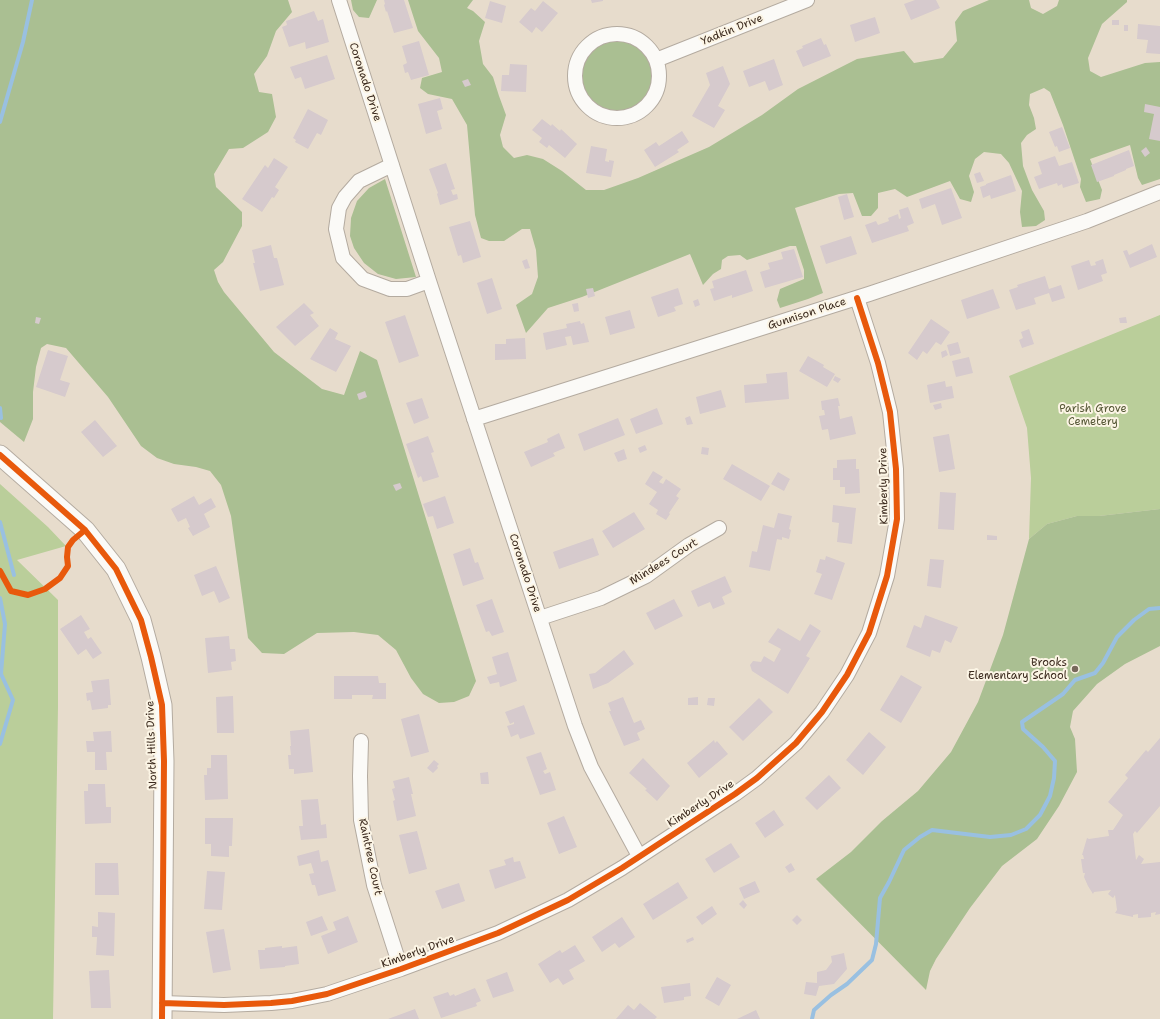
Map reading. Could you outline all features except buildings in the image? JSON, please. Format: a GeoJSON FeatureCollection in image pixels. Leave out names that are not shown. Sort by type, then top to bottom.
{"type":"FeatureCollection","features":[{"type":"Feature","properties":{"kind":"main road","name":"North Hills Drive"},"geometry":{"type":"LineString","coordinates":[[0,455],[85,530],[116,569],[141,620],[162,705],[164,762],[162,1011]]}},
{"type":"Feature","properties":{"kind":"street","name":"Coronado Drive"},"geometry":{"type":"LineString","coordinates":[[339,0],[429,281],[575,726],[591,767],[639,856]]}},
{"type":"Feature","properties":{"kind":"street","name":"Yadkin Drive"},"geometry":{"type":"LineString","coordinates":[[656,60],[807,0]]}},
{"type":"Feature","properties":{"kind":"street"},"geometry":{"type":"LineString","coordinates":[[613,34],[630,36],[644,43],[656,60],[660,77],[657,90],[650,103],[637,114],[620,118],[602,116],[591,109],[582,100],[576,87],[575,70],[580,56],[588,46],[600,38],[613,34]]}},
{"type":"Feature","properties":{"kind":"street"},"geometry":{"type":"LineString","coordinates":[[392,165],[359,181],[345,197],[339,208],[336,229],[343,258],[363,279],[390,289],[407,289],[429,281]]}},
{"type":"Feature","properties":{"kind":"street","name":"Gunnison Place"},"geometry":{"type":"LineString","coordinates":[[474,419],[857,298],[1087,221],[1160,192]]}},
{"type":"Feature","properties":{"kind":"street","name":"Kimberly Drive"},"geometry":{"type":"LineString","coordinates":[[162,1011],[224,1005],[292,1001],[332,992],[401,969],[515,926],[568,900],[741,790],[757,778],[796,743],[822,712],[847,675],[869,632],[887,576],[898,519],[896,469],[890,412],[878,363],[857,298]]}},
{"type":"Feature","properties":{"kind":"street","name":"Mindees Court"},"geometry":{"type":"LineString","coordinates":[[540,618],[601,598],[646,576],[689,545],[719,528]]}},
{"type":"Feature","properties":{"kind":"street","name":"Raintree Court"},"geometry":{"type":"LineString","coordinates":[[361,741],[360,776],[362,824],[374,885],[401,969]]}},
{"type":"Feature","properties":{"kind":"green space"},"geometry":{"type":"Polygon","coordinates":[[[0,0],[288,0],[292,12],[276,31],[267,56],[254,74],[259,92],[272,94],[276,117],[268,132],[243,148],[229,149],[214,174],[216,187],[242,212],[242,226],[223,262],[214,270],[218,282],[224,292],[274,352],[322,389],[344,395],[360,351],[377,360],[476,681],[469,696],[454,702],[439,703],[423,694],[411,678],[396,650],[378,635],[354,632],[317,633],[284,654],[262,653],[248,638],[231,516],[221,485],[210,471],[196,467],[174,464],[157,458],[141,446],[108,397],[66,348],[47,344],[41,348],[36,367],[33,392],[33,419],[24,442],[0,422],[0,0]]]}},
{"type":"Feature","properties":{"kind":"green space"},"geometry":{"type":"Polygon","coordinates":[[[351,0],[377,0],[369,18],[359,17],[353,10],[351,0]]]}},
{"type":"Feature","properties":{"kind":"green space"},"geometry":{"type":"Polygon","coordinates":[[[408,0],[473,0],[467,8],[473,11],[485,22],[479,41],[483,64],[493,77],[506,115],[500,135],[503,147],[514,158],[527,155],[543,159],[562,171],[586,190],[604,190],[638,178],[709,147],[762,115],[798,89],[857,59],[904,51],[914,63],[943,58],[957,41],[955,22],[963,11],[989,0],[1029,0],[1031,8],[1043,14],[1057,6],[1059,0],[1127,0],[1127,2],[1102,24],[1088,58],[1090,71],[1101,77],[1145,63],[1160,62],[1160,179],[1142,185],[1138,178],[1130,145],[1090,159],[1102,190],[1100,199],[1086,202],[1080,187],[1081,179],[1063,125],[1050,92],[1044,88],[1030,94],[1029,105],[1036,129],[1027,135],[1021,143],[1023,166],[1032,190],[1044,211],[1045,220],[1036,226],[1022,227],[1020,212],[1022,191],[1009,163],[1001,154],[984,152],[975,159],[969,176],[974,192],[971,202],[960,199],[950,181],[907,197],[895,189],[878,193],[878,208],[871,216],[862,216],[853,193],[839,194],[795,208],[823,293],[808,299],[780,308],[777,300],[780,289],[804,279],[804,270],[796,246],[790,246],[747,260],[740,255],[728,256],[722,260],[721,269],[713,274],[703,285],[690,254],[582,297],[548,308],[526,333],[516,305],[532,294],[538,277],[536,250],[530,229],[522,229],[504,241],[489,241],[481,238],[475,215],[467,125],[452,99],[428,94],[420,88],[422,78],[442,72],[439,58],[418,31],[408,0]]]}},
{"type":"Feature","properties":{"kind":"green space"},"geometry":{"type":"Polygon","coordinates":[[[617,40],[637,46],[647,56],[653,76],[647,96],[637,106],[617,112],[597,106],[587,96],[581,76],[587,56],[597,46],[617,40]]]}},
{"type":"Feature","properties":{"kind":"green space"},"geometry":{"type":"Polygon","coordinates":[[[385,179],[416,277],[396,279],[378,274],[364,263],[354,248],[350,236],[351,218],[357,201],[369,188],[385,179]]]}},
{"type":"Feature","properties":{"kind":"green space","name":"Parish Grove Cemetery"},"geometry":{"type":"Polygon","coordinates":[[[1160,315],[1160,509],[1099,516],[1077,516],[1047,524],[1029,539],[1031,478],[1027,428],[1009,376],[1160,315]]]}},
{"type":"Feature","properties":{"kind":"green space"},"geometry":{"type":"Polygon","coordinates":[[[0,484],[48,527],[66,546],[17,560],[58,600],[58,706],[53,1019],[0,1019],[0,484]]]}},
{"type":"Feature","properties":{"kind":"green space"},"geometry":{"type":"Polygon","coordinates":[[[1160,509],[1160,646],[1125,664],[1097,684],[1073,711],[1070,727],[1075,739],[1077,772],[1059,806],[1037,839],[1002,866],[970,908],[936,959],[930,971],[926,990],[816,879],[851,852],[882,821],[918,791],[951,752],[978,702],[1003,635],[1029,539],[1047,524],[1077,516],[1099,516],[1160,509]]]}},
{"type":"Feature","properties":{"kind":"waterway"},"geometry":{"type":"LineString","coordinates":[[0,122],[23,42],[32,0]]}},
{"type":"Feature","properties":{"kind":"waterway"},"geometry":{"type":"LineString","coordinates":[[0,408],[1,418]]}},
{"type":"Feature","properties":{"kind":"waterway"},"geometry":{"type":"LineString","coordinates":[[0,522],[14,575]]}},
{"type":"Feature","properties":{"kind":"waterway"},"geometry":{"type":"LineString","coordinates":[[0,598],[5,624],[1,674]]}},
{"type":"Feature","properties":{"kind":"waterway"},"geometry":{"type":"LineString","coordinates":[[812,1019],[814,1010],[831,995],[847,984],[872,960],[876,944],[880,898],[904,850],[920,837],[932,830],[990,837],[1011,835],[1026,829],[1040,815],[1050,796],[1054,778],[1055,761],[1043,747],[1023,729],[1022,722],[1063,694],[1075,680],[1095,673],[1103,663],[1117,637],[1134,620],[1149,609],[1160,608]]}},
{"type":"Feature","properties":{"kind":"waterway"},"geometry":{"type":"LineString","coordinates":[[0,744],[13,700],[1,674]]}},
{"type":"Feature","properties":{"kind":"cycle path"},"geometry":{"type":"LineString","coordinates":[[162,1003],[224,1005],[271,1003],[292,1001],[327,994],[401,969],[498,933],[568,900],[622,868],[735,794],[757,778],[796,743],[822,712],[847,675],[869,633],[887,576],[897,519],[896,469],[890,412],[878,363],[857,298]]}},
{"type":"Feature","properties":{"kind":"cycle path"},"geometry":{"type":"LineString","coordinates":[[0,455],[85,530],[116,569],[141,620],[162,705],[164,761],[162,1019]]}},
{"type":"Feature","properties":{"kind":"cycle path"},"geometry":{"type":"LineString","coordinates":[[0,571],[11,591],[28,595],[45,589],[60,578],[68,566],[68,547],[73,540],[85,530]]}},
{"type":"Feature","properties":{"kind":"place","name":"Brooks Elementary School"},"geometry":{"type":"Point","coordinates":[1075,669]}}]}
